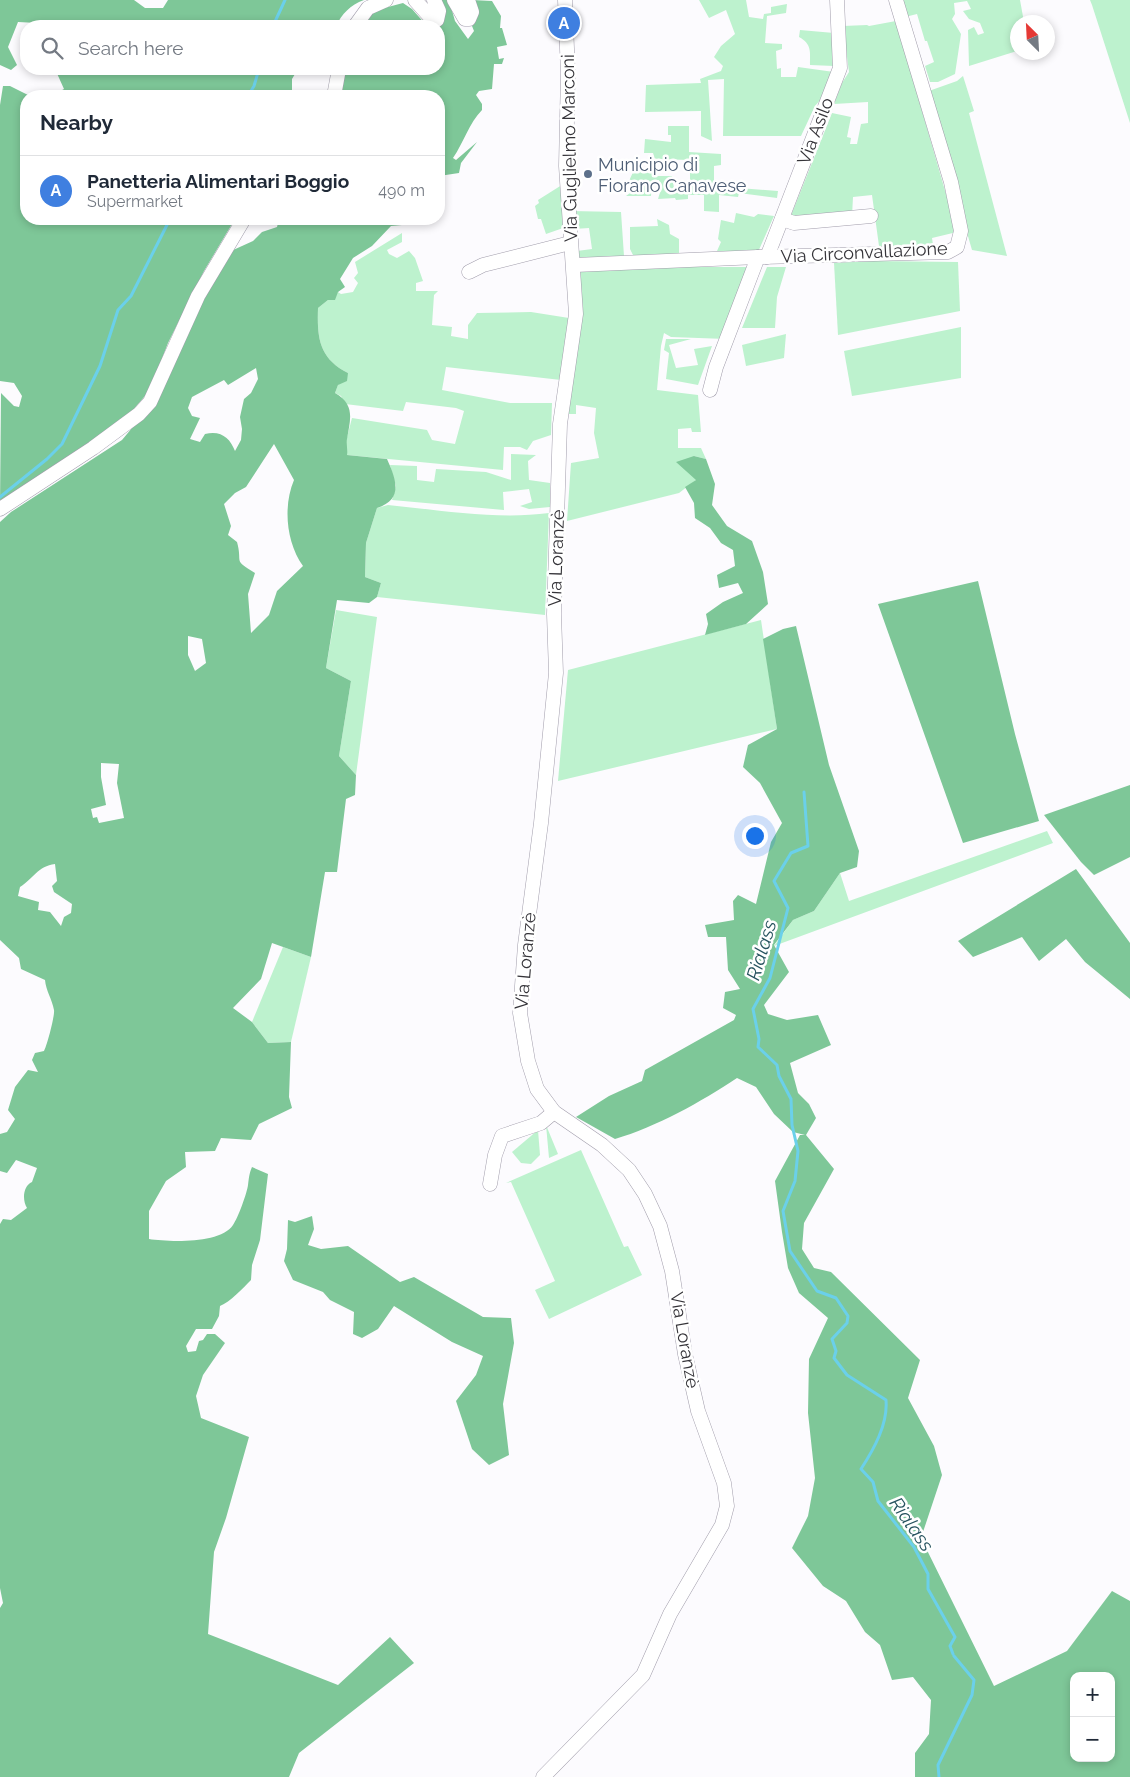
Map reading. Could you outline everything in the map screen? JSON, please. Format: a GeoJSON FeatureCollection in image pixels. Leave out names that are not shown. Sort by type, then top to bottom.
{"type":"FeatureCollection","features":[{"type":"Feature","properties":{"kind":"street"},"geometry":{"type":"LineString","coordinates":[[358,20],[368,8],[386,0]]}},
{"type":"Feature","properties":{"kind":"street"},"geometry":{"type":"LineString","coordinates":[[414,0],[432,19],[437,20],[439,11],[434,0]]}},
{"type":"Feature","properties":{"kind":"street"},"geometry":{"type":"LineString","coordinates":[[454,0],[460,13],[465,19],[469,19],[472,12],[468,0]]}},
{"type":"Feature","properties":{"kind":"street","name":"Via Guglielmo Marconi"},"geometry":{"type":"LineString","coordinates":[[565,0],[568,73],[565,133],[570,243],[574,266]]}},
{"type":"Feature","properties":{"kind":"street","name":"Via Asilo"},"geometry":{"type":"LineString","coordinates":[[710,390],[763,257],[782,219],[840,68],[837,0]]}},
{"type":"Feature","properties":{"kind":"street","name":"Via Circonvallazione"},"geometry":{"type":"LineString","coordinates":[[574,266],[763,257],[948,252],[957,247],[961,231],[951,182],[896,0]]}},
{"type":"Feature","properties":{"kind":"street"},"geometry":{"type":"LineString","coordinates":[[335,90],[338,75]]}},
{"type":"Feature","properties":{"kind":"street"},"geometry":{"type":"LineString","coordinates":[[782,219],[794,224],[871,216]]}},
{"type":"Feature","properties":{"kind":"street"},"geometry":{"type":"LineString","coordinates":[[1,508],[93,448],[139,414],[150,402],[198,296],[240,225]]}},
{"type":"Feature","properties":{"kind":"street"},"geometry":{"type":"LineString","coordinates":[[469,272],[482,266],[570,243]]}},
{"type":"Feature","properties":{"kind":"street","name":"Via Loranzè"},"geometry":{"type":"LineString","coordinates":[[543,1777],[643,1674],[670,1614],[722,1525],[727,1506],[724,1482],[698,1411],[672,1271],[660,1226],[629,1170],[602,1145],[554,1112],[538,1089],[528,1061],[520,1013],[525,945],[541,823],[556,673],[554,614],[560,424],[576,314],[574,266]]}},
{"type":"Feature","properties":{"kind":"street"},"geometry":{"type":"LineString","coordinates":[[490,1184],[495,1155],[502,1136],[541,1123],[554,1112]]}},
{"type":"Feature","properties":{"kind":"green space"},"geometry":{"type":"Polygon","coordinates":[[[0,0],[134,0],[145,8],[163,8],[168,0],[364,0],[347,10],[340,20],[20,20],[8,47],[17,65],[11,70],[0,65],[0,0]]]}},
{"type":"Feature","properties":{"kind":"green space"},"geometry":{"type":"Polygon","coordinates":[[[438,0],[449,0],[455,21],[468,39],[474,31],[472,26],[478,16],[472,0],[492,1],[501,16],[500,28],[502,28],[507,45],[497,47],[499,59],[504,58],[502,64],[494,64],[492,89],[479,91],[476,95],[482,104],[482,110],[453,158],[456,160],[477,142],[461,163],[459,173],[445,175],[445,90],[338,90],[340,75],[445,75],[445,20],[439,20],[438,0]]]}},
{"type":"Feature","properties":{"kind":"green space"},"geometry":{"type":"Polygon","coordinates":[[[699,0],[746,0],[749,17],[763,19],[764,14],[771,13],[771,7],[787,4],[786,13],[767,16],[765,43],[782,44],[782,49],[776,51],[777,69],[781,68],[781,77],[796,77],[798,67],[834,72],[827,92],[815,106],[801,136],[723,136],[724,79],[708,80],[712,141],[701,136],[701,111],[645,112],[646,85],[701,83],[700,79],[721,71],[723,66],[714,57],[721,46],[735,34],[726,10],[709,18],[699,0]]]}},
{"type":"Feature","properties":{"kind":"green space"},"geometry":{"type":"Polygon","coordinates":[[[900,0],[1020,0],[1023,15],[1010,15],[1010,53],[969,66],[968,30],[974,27],[978,35],[984,33],[980,23],[969,19],[963,11],[971,9],[967,1],[954,3],[955,14],[952,19],[961,34],[955,74],[938,82],[930,82],[925,66],[934,62],[917,14],[905,17],[900,0]]]}},
{"type":"Feature","properties":{"kind":"green space"},"geometry":{"type":"Polygon","coordinates":[[[1090,0],[1130,0],[1130,123],[1092,5],[1090,0]]]}},
{"type":"Feature","properties":{"kind":"green space"},"geometry":{"type":"Polygon","coordinates":[[[403,3],[412,9],[422,20],[360,20],[373,11],[403,3]]]}},
{"type":"Feature","properties":{"kind":"green space"},"geometry":{"type":"Polygon","coordinates":[[[896,21],[957,232],[932,238],[933,245],[879,246],[872,195],[853,197],[852,216],[790,218],[832,113],[851,117],[847,137],[851,138],[850,144],[857,144],[861,124],[868,123],[868,102],[834,104],[842,83],[849,72],[843,26],[869,26],[896,21]]]}},
{"type":"Feature","properties":{"kind":"green space"},"geometry":{"type":"Polygon","coordinates":[[[800,30],[834,33],[834,66],[810,65],[809,49],[806,42],[799,37],[800,30]]]}},
{"type":"Feature","properties":{"kind":"green space"},"geometry":{"type":"Polygon","coordinates":[[[58,75],[294,75],[292,79],[292,90],[62,90],[64,89],[58,75]]]}},
{"type":"Feature","properties":{"kind":"green space"},"geometry":{"type":"Polygon","coordinates":[[[963,76],[974,111],[969,113],[1007,256],[972,250],[926,92],[957,81],[963,76]]]}},
{"type":"Feature","properties":{"kind":"green space"},"geometry":{"type":"Polygon","coordinates":[[[3,86],[10,86],[20,91],[20,225],[231,225],[204,271],[168,343],[150,390],[128,416],[0,506],[1,393],[14,406],[19,407],[22,396],[14,383],[0,381],[0,105],[3,86]]]}},
{"type":"Feature","properties":{"kind":"green space"},"geometry":{"type":"Polygon","coordinates":[[[668,126],[689,126],[689,152],[721,154],[721,165],[714,166],[714,186],[778,191],[777,198],[739,193],[738,197],[719,195],[719,212],[704,211],[704,195],[688,195],[688,199],[658,199],[662,186],[659,186],[659,180],[652,181],[651,196],[626,196],[630,193],[629,181],[634,170],[652,169],[653,176],[672,176],[674,188],[690,189],[690,160],[655,159],[653,153],[644,153],[645,139],[671,142],[671,135],[668,135],[668,126]]]}},
{"type":"Feature","properties":{"kind":"green space"},"geometry":{"type":"Polygon","coordinates":[[[565,183],[566,227],[546,234],[541,219],[538,219],[535,206],[539,203],[538,200],[565,183]]]}},
{"type":"Feature","properties":{"kind":"green space"},"geometry":{"type":"Polygon","coordinates":[[[571,211],[621,212],[624,256],[578,258],[577,251],[592,249],[589,228],[574,229],[571,211]]]}},
{"type":"Feature","properties":{"kind":"green space"},"geometry":{"type":"Polygon","coordinates":[[[736,213],[754,217],[758,214],[774,216],[758,252],[717,251],[721,242],[718,239],[721,220],[734,223],[736,213]]]}},
{"type":"Feature","properties":{"kind":"green space"},"geometry":{"type":"Polygon","coordinates":[[[657,219],[669,225],[670,234],[679,239],[679,255],[639,257],[633,255],[630,249],[630,227],[658,226],[657,219]]]}},
{"type":"Feature","properties":{"kind":"green space"},"geometry":{"type":"Polygon","coordinates":[[[278,225],[402,225],[391,226],[372,246],[353,258],[340,279],[345,287],[338,292],[335,300],[328,300],[318,308],[318,329],[322,346],[331,361],[348,373],[347,381],[338,385],[335,393],[346,403],[350,413],[347,455],[387,459],[396,488],[391,499],[386,504],[377,508],[366,543],[365,577],[381,583],[377,597],[369,603],[337,600],[326,668],[351,681],[339,756],[356,775],[355,795],[346,799],[337,872],[325,872],[311,957],[272,943],[261,979],[233,1008],[252,1022],[268,1043],[291,1042],[289,1097],[292,1108],[259,1124],[251,1140],[221,1138],[215,1151],[185,1152],[186,1167],[166,1181],[149,1211],[149,1239],[181,1241],[218,1236],[233,1225],[240,1211],[252,1167],[268,1174],[260,1240],[252,1265],[251,1280],[232,1298],[220,1306],[219,1316],[212,1329],[196,1329],[186,1346],[188,1352],[196,1351],[199,1341],[203,1340],[207,1334],[215,1334],[225,1343],[203,1375],[196,1396],[201,1418],[249,1437],[226,1518],[214,1552],[208,1634],[338,1685],[390,1637],[414,1663],[299,1753],[289,1777],[0,1777],[0,1608],[3,1603],[0,1588],[0,1224],[3,1219],[11,1220],[27,1208],[24,1197],[25,1190],[32,1182],[37,1168],[16,1160],[7,1173],[0,1171],[0,1134],[7,1132],[15,1119],[8,1110],[15,1087],[28,1070],[38,1072],[32,1060],[35,1053],[44,1051],[54,1010],[45,980],[21,969],[19,958],[0,940],[0,522],[11,512],[122,440],[157,398],[201,302],[231,251],[253,241],[262,232],[277,227],[278,225]],[[256,368],[228,385],[224,380],[192,397],[188,408],[192,416],[200,418],[190,439],[200,442],[205,434],[220,434],[228,439],[235,451],[241,440],[240,417],[244,399],[251,393],[258,379],[256,368]],[[274,444],[246,487],[235,493],[224,504],[231,526],[228,535],[237,542],[241,563],[255,573],[248,594],[251,633],[269,615],[277,591],[303,566],[293,546],[288,524],[288,501],[294,480],[274,444]],[[188,636],[188,655],[195,671],[206,663],[202,639],[188,636]],[[101,763],[101,777],[106,805],[91,809],[93,818],[97,817],[99,823],[124,818],[117,783],[119,764],[101,763]],[[55,864],[49,865],[20,887],[18,896],[39,902],[38,910],[50,912],[61,926],[64,917],[71,913],[72,904],[54,892],[52,886],[57,881],[55,864]]]}},
{"type":"Feature","properties":{"kind":"green space"},"geometry":{"type":"Polygon","coordinates":[[[402,233],[402,242],[387,250],[389,254],[397,258],[409,251],[415,258],[423,281],[416,283],[416,291],[438,291],[434,295],[432,325],[452,327],[451,336],[468,339],[468,325],[477,313],[531,312],[569,318],[561,380],[446,367],[442,390],[510,403],[552,403],[551,435],[533,441],[527,450],[520,447],[504,447],[503,470],[347,455],[346,441],[352,418],[427,430],[432,440],[455,444],[464,411],[456,408],[406,402],[403,411],[345,404],[341,396],[335,393],[338,385],[348,373],[331,361],[322,346],[318,329],[318,308],[338,292],[341,294],[353,292],[358,283],[354,278],[358,273],[355,262],[402,233]]]}},
{"type":"Feature","properties":{"kind":"green space"},"geometry":{"type":"Polygon","coordinates":[[[874,261],[958,262],[960,311],[838,335],[834,263],[874,261]]]}},
{"type":"Feature","properties":{"kind":"green space"},"geometry":{"type":"Polygon","coordinates":[[[660,267],[746,267],[749,269],[726,339],[671,337],[664,333],[661,346],[657,390],[698,395],[701,432],[692,432],[691,428],[678,429],[678,448],[701,448],[706,459],[694,456],[696,480],[679,493],[567,521],[571,463],[599,458],[594,433],[596,408],[576,405],[576,414],[567,414],[578,270],[660,267]]]}},
{"type":"Feature","properties":{"kind":"green space"},"geometry":{"type":"Polygon","coordinates":[[[767,267],[786,267],[777,297],[775,328],[742,328],[767,267]]]}},
{"type":"Feature","properties":{"kind":"green space"},"geometry":{"type":"Polygon","coordinates":[[[961,327],[961,378],[852,396],[844,351],[961,327]]]}},
{"type":"Feature","properties":{"kind":"green space"},"geometry":{"type":"Polygon","coordinates":[[[786,334],[784,358],[746,366],[742,345],[786,334]]]}},
{"type":"Feature","properties":{"kind":"green space"},"geometry":{"type":"Polygon","coordinates":[[[666,339],[691,339],[669,345],[676,368],[698,365],[694,349],[712,346],[698,385],[666,379],[669,353],[664,350],[666,339]]]}},
{"type":"Feature","properties":{"kind":"green space"},"geometry":{"type":"Polygon","coordinates":[[[511,454],[536,455],[528,461],[529,480],[550,483],[550,507],[529,509],[520,506],[532,502],[529,489],[503,492],[504,510],[392,500],[396,486],[390,465],[417,466],[417,480],[434,482],[436,469],[486,472],[511,480],[511,454]]]}},
{"type":"Feature","properties":{"kind":"green space"},"geometry":{"type":"Polygon","coordinates":[[[694,456],[706,459],[715,484],[712,505],[727,526],[752,541],[763,572],[768,604],[746,624],[705,635],[708,624],[706,614],[723,602],[743,593],[738,583],[719,588],[717,575],[735,566],[733,550],[721,543],[710,528],[695,518],[694,503],[685,487],[696,480],[676,462],[694,456]]]}},
{"type":"Feature","properties":{"kind":"green space"},"geometry":{"type":"Polygon","coordinates":[[[388,505],[489,515],[549,513],[545,615],[377,597],[381,583],[365,577],[366,543],[377,508],[388,505]]]}},
{"type":"Feature","properties":{"kind":"green space"},"geometry":{"type":"Polygon","coordinates":[[[978,581],[1015,734],[1039,821],[963,843],[878,604],[978,581]]]}},
{"type":"Feature","properties":{"kind":"green space"},"geometry":{"type":"Polygon","coordinates":[[[336,610],[377,617],[356,775],[339,756],[351,681],[326,668],[336,610]]]}},
{"type":"Feature","properties":{"kind":"green space"},"geometry":{"type":"Polygon","coordinates":[[[761,620],[777,729],[558,781],[568,670],[761,620]]]}},
{"type":"Feature","properties":{"kind":"green space"},"geometry":{"type":"Polygon","coordinates":[[[796,626],[829,765],[859,851],[857,867],[840,873],[814,911],[793,920],[774,945],[789,972],[764,1005],[768,1014],[787,1020],[818,1015],[831,1045],[790,1063],[798,1093],[809,1104],[816,1118],[806,1135],[834,1169],[804,1223],[802,1249],[814,1268],[831,1272],[920,1360],[908,1398],[934,1446],[942,1475],[921,1538],[994,1686],[1067,1651],[1112,1591],[1130,1601],[1130,1777],[915,1777],[915,1753],[929,1734],[931,1700],[913,1677],[892,1680],[880,1645],[865,1632],[846,1601],[823,1586],[792,1548],[808,1516],[815,1478],[808,1413],[809,1359],[828,1318],[799,1293],[788,1268],[775,1181],[800,1135],[805,1135],[793,1132],[774,1114],[756,1087],[737,1078],[678,1113],[646,1128],[615,1139],[576,1117],[609,1096],[642,1081],[645,1070],[734,1020],[736,1015],[723,1008],[725,992],[740,989],[728,970],[726,937],[708,937],[705,925],[734,920],[733,901],[738,895],[756,904],[771,842],[782,823],[760,783],[743,767],[748,745],[777,729],[763,639],[783,629],[796,626]]]}},
{"type":"Feature","properties":{"kind":"green space"},"geometry":{"type":"Polygon","coordinates":[[[1130,785],[1130,857],[1094,875],[1081,862],[1044,815],[1130,785]]]}},
{"type":"Feature","properties":{"kind":"green space"},"geometry":{"type":"Polygon","coordinates":[[[1047,831],[1053,843],[774,946],[793,920],[814,911],[840,873],[849,901],[1047,831]]]}},
{"type":"Feature","properties":{"kind":"green space"},"geometry":{"type":"Polygon","coordinates":[[[1076,869],[1130,943],[1130,999],[1085,962],[1066,939],[1039,961],[1022,937],[973,957],[958,941],[1076,869]]]}},
{"type":"Feature","properties":{"kind":"green space"},"geometry":{"type":"Polygon","coordinates":[[[283,947],[311,957],[291,1042],[268,1043],[252,1022],[283,947]]]}},
{"type":"Feature","properties":{"kind":"green space"},"geometry":{"type":"Polygon","coordinates":[[[546,1125],[558,1154],[549,1158],[546,1125]]]}},
{"type":"Feature","properties":{"kind":"green space"},"geometry":{"type":"Polygon","coordinates":[[[538,1130],[540,1155],[531,1164],[521,1163],[512,1152],[538,1130]]]}},
{"type":"Feature","properties":{"kind":"green space"},"geometry":{"type":"Polygon","coordinates":[[[581,1150],[624,1247],[628,1246],[642,1275],[549,1319],[535,1290],[555,1281],[511,1182],[506,1183],[581,1150]]]}},
{"type":"Feature","properties":{"kind":"green space"},"geometry":{"type":"Polygon","coordinates":[[[312,1216],[314,1229],[308,1245],[321,1249],[348,1246],[400,1282],[414,1277],[483,1317],[511,1318],[514,1343],[503,1404],[509,1455],[489,1465],[472,1449],[456,1401],[476,1375],[483,1356],[452,1342],[394,1306],[378,1329],[362,1338],[353,1334],[354,1312],[330,1300],[323,1292],[293,1280],[284,1261],[287,1249],[288,1220],[295,1222],[312,1216]]]}},
{"type":"Feature","properties":{"kind":"waterway"},"geometry":{"type":"LineString","coordinates":[[276,20],[285,0]]}},
{"type":"Feature","properties":{"kind":"waterway"},"geometry":{"type":"LineString","coordinates":[[252,90],[257,75]]}},
{"type":"Feature","properties":{"kind":"waterway"},"geometry":{"type":"LineString","coordinates":[[0,497],[47,459],[62,444],[100,366],[118,310],[131,296],[167,225]]}},
{"type":"Feature","properties":{"kind":"waterway","name":"Rialass"},"geometry":{"type":"LineString","coordinates":[[804,792],[808,846],[791,853],[774,881],[788,908],[770,978],[753,1009],[759,1039],[758,1047],[777,1065],[779,1076],[791,1099],[792,1125],[798,1151],[795,1181],[783,1211],[790,1251],[817,1291],[836,1298],[848,1316],[847,1323],[832,1339],[836,1351],[834,1358],[847,1375],[886,1400],[885,1418],[882,1427],[875,1445],[861,1469],[873,1482],[878,1501],[914,1547],[928,1574],[928,1589],[955,1637],[950,1646],[953,1654]]}},
{"type":"Feature","properties":{"kind":"waterway","name":"Rialass"},"geometry":{"type":"LineString","coordinates":[[939,1777],[938,1765],[972,1695],[974,1680],[954,1656]]}},
{"type":"Feature","properties":{"kind":"place","name":"Panetteria Alimentari Boggio"},"geometry":{"type":"Point","coordinates":[564,23]}},
{"type":"Feature","properties":{"kind":"place","name":"Municipio di Fiorano Canavese"},"geometry":{"type":"Point","coordinates":[588,174]}}]}
